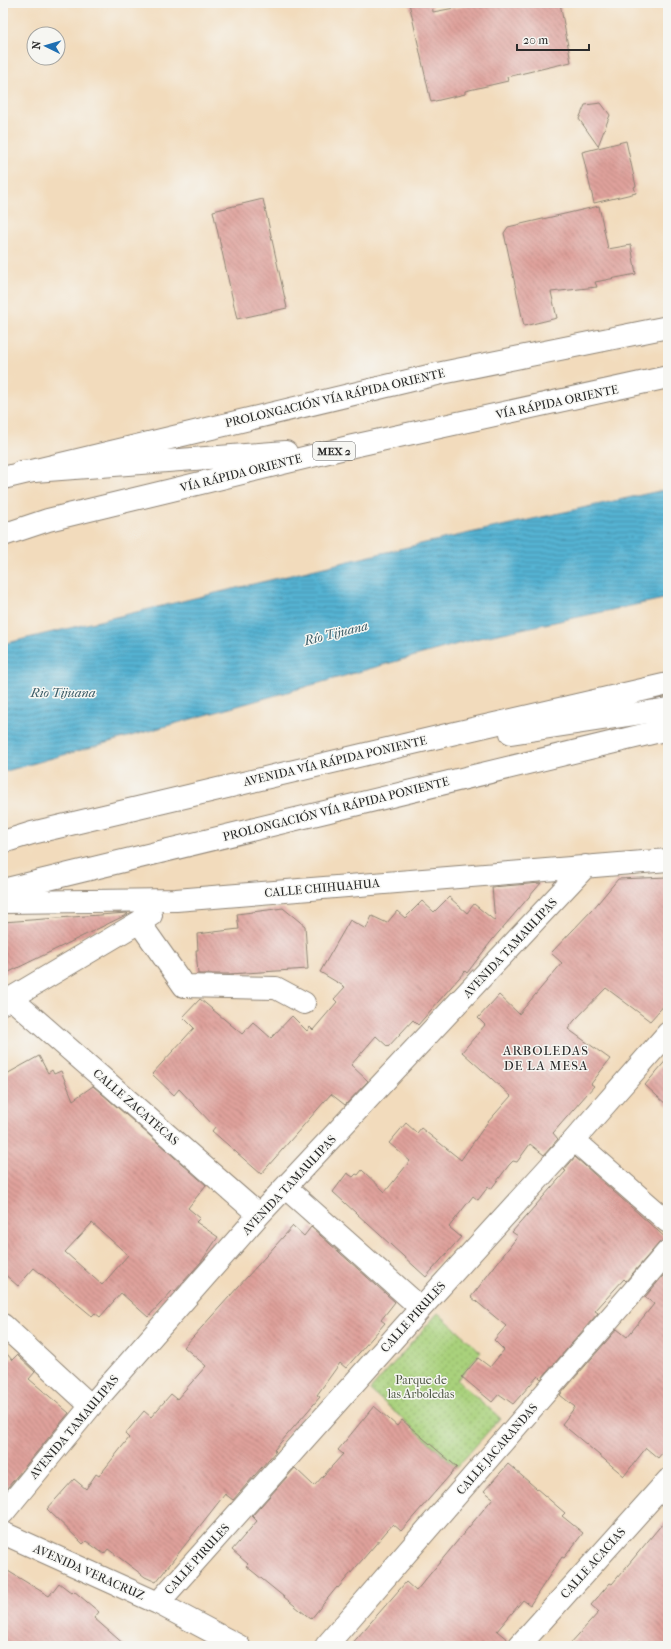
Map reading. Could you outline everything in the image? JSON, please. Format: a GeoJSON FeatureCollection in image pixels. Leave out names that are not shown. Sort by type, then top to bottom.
{"type":"FeatureCollection","features":[{"type":"Feature","properties":{"kind":"main road","name":"PROLONGACIÓN VÍA RÁPIDA ORIENTE"},"geometry":{"type":"LineString","coordinates":[[12,475],[437,374],[668,327]]}},
{"type":"Feature","properties":{"kind":"main road","name":"VÍA RÁPIDA ORIENTE"},"geometry":{"type":"LineString","coordinates":[[3,535],[48,520],[353,446],[668,377]]}},
{"type":"Feature","properties":{"kind":"main road"},"geometry":{"type":"LineString","coordinates":[[12,475],[353,446]]}},
{"type":"Feature","properties":{"kind":"main road","name":"AVENIDA VÍA RÁPIDA PONIENTE"},"geometry":{"type":"LineString","coordinates":[[3,842],[32,833],[668,684]]}},
{"type":"Feature","properties":{"kind":"main road"},"geometry":{"type":"LineString","coordinates":[[451,734],[476,739],[668,709]]}},
{"type":"Feature","properties":{"kind":"main road","name":"PROLONGACIÓN VÍA RÁPIDA PONIENTE"},"geometry":{"type":"LineString","coordinates":[[3,890],[668,729]]}},
{"type":"Feature","properties":{"kind":"main road","name":"CALLE CHIHUAHUA"},"geometry":{"type":"LineString","coordinates":[[7,1001],[176,900],[668,860]]}},
{"type":"Feature","properties":{"kind":"main road","name":"AVENIDA TAMAULIPAS"},"geometry":{"type":"LineString","coordinates":[[3,1513],[91,1406],[259,1215],[286,1188],[586,866]]}},
{"type":"Feature","properties":{"kind":"main road"},"geometry":{"type":"LineString","coordinates":[[3,902],[176,900]]}},
{"type":"Feature","properties":{"kind":"main road"},"geometry":{"type":"LineString","coordinates":[[139,922],[184,986],[276,988],[304,1003]]}},
{"type":"Feature","properties":{"kind":"main road","name":"CALLE ZACATECAS"},"geometry":{"type":"LineString","coordinates":[[7,1001],[259,1215]]}},
{"type":"Feature","properties":{"kind":"main road","name":"CALLE PIRULES"},"geometry":{"type":"LineString","coordinates":[[158,1603],[421,1308],[574,1140],[668,1032]]}},
{"type":"Feature","properties":{"kind":"main road"},"geometry":{"type":"LineString","coordinates":[[574,1140],[668,1222]]}},
{"type":"Feature","properties":{"kind":"main road"},"geometry":{"type":"LineString","coordinates":[[286,1188],[421,1308]]}},
{"type":"Feature","properties":{"kind":"main road","name":"CALLE JACARANDAS"},"geometry":{"type":"LineString","coordinates":[[326,1646],[668,1251]]}},
{"type":"Feature","properties":{"kind":"main road"},"geometry":{"type":"LineString","coordinates":[[3,1325],[91,1406]]}},
{"type":"Feature","properties":{"kind":"main road","name":"CALLE ACACIAS"},"geometry":{"type":"LineString","coordinates":[[519,1646],[668,1480]]}},
{"type":"Feature","properties":{"kind":"main road","name":"AVENIDA VERACRUZ"},"geometry":{"type":"LineString","coordinates":[[3,1533],[158,1603],[239,1646]]}},
{"type":"Feature","properties":{"kind":"green space","name":"Parque de las Arboledas"},"geometry":{"type":"Polygon","coordinates":[[[438,1313],[481,1352],[457,1380],[500,1418],[457,1467],[370,1390],[438,1313]]]}},
{"type":"Feature","properties":{"kind":"water","name":"Rio Tijuana"},"geometry":{"type":"Polygon","coordinates":[[[668,489],[668,598],[479,638],[3,772],[3,644],[416,545],[668,489]]]}},
{"type":"Feature","properties":{"kind":"building"},"geometry":{"type":"Polygon","coordinates":[[[409,3],[432,3],[433,12],[481,3],[560,3],[571,62],[507,77],[508,81],[465,91],[465,94],[431,102],[409,3]]]}},
{"type":"Feature","properties":{"kind":"building"},"geometry":{"type":"Polygon","coordinates":[[[601,103],[610,115],[598,146],[579,119],[585,105],[601,103]]]}},
{"type":"Feature","properties":{"kind":"building"},"geometry":{"type":"Polygon","coordinates":[[[626,141],[636,186],[634,187],[636,193],[594,203],[582,152],[626,141]]]}},
{"type":"Feature","properties":{"kind":"building"},"geometry":{"type":"Polygon","coordinates":[[[263,199],[287,308],[237,319],[213,211],[263,199]]]}},
{"type":"Feature","properties":{"kind":"building"},"geometry":{"type":"Polygon","coordinates":[[[599,206],[608,249],[631,245],[636,274],[595,282],[597,287],[551,292],[557,318],[524,326],[504,233],[508,227],[599,206]]]}},
{"type":"Feature","properties":{"kind":"building"},"geometry":{"type":"Polygon","coordinates":[[[668,877],[668,1001],[650,1021],[606,988],[574,1021],[568,1029],[610,1059],[591,1084],[594,1086],[553,1133],[558,1139],[544,1155],[530,1144],[517,1162],[513,1161],[509,1165],[491,1189],[488,1187],[478,1200],[473,1196],[449,1227],[461,1237],[426,1277],[333,1192],[347,1173],[353,1177],[356,1174],[358,1175],[362,1170],[385,1192],[410,1161],[389,1143],[406,1123],[417,1133],[421,1128],[461,1160],[487,1123],[511,1096],[462,1052],[485,1025],[478,1018],[499,995],[519,1014],[562,963],[551,953],[593,909],[618,879],[668,877]]]}},
{"type":"Feature","properties":{"kind":"building"},"geometry":{"type":"Polygon","coordinates":[[[541,883],[493,939],[467,973],[465,971],[418,1025],[413,1020],[388,1047],[376,1036],[351,1065],[368,1081],[345,1105],[331,1094],[261,1174],[212,1131],[215,1127],[179,1089],[174,1095],[152,1074],[194,1028],[183,1017],[200,999],[242,1034],[253,1022],[271,1038],[292,1016],[307,1031],[310,1027],[313,1030],[337,1002],[334,999],[345,987],[320,972],[350,920],[366,929],[372,916],[387,923],[397,911],[405,918],[422,901],[434,912],[449,897],[467,913],[474,904],[495,921],[492,887],[541,883]]]}},
{"type":"Feature","properties":{"kind":"building"},"geometry":{"type":"Polygon","coordinates":[[[283,908],[305,926],[308,969],[230,974],[198,974],[196,950],[198,950],[197,934],[239,929],[237,914],[283,908]]]}},
{"type":"Feature","properties":{"kind":"building"},"geometry":{"type":"Polygon","coordinates":[[[128,914],[3,975],[3,922],[128,914]]]}},
{"type":"Feature","properties":{"kind":"building"},"geometry":{"type":"Polygon","coordinates":[[[39,1056],[48,1073],[52,1070],[54,1074],[61,1071],[73,1100],[93,1086],[206,1185],[188,1208],[200,1218],[196,1222],[218,1237],[201,1262],[175,1291],[173,1290],[148,1317],[121,1293],[100,1317],[95,1313],[92,1316],[34,1268],[18,1286],[3,1273],[3,1076],[39,1056]],[[92,1223],[65,1252],[102,1285],[128,1255],[92,1223]]]}},
{"type":"Feature","properties":{"kind":"building"},"geometry":{"type":"Polygon","coordinates":[[[668,1058],[668,1106],[645,1085],[668,1058]]]}},
{"type":"Feature","properties":{"kind":"building"},"geometry":{"type":"Polygon","coordinates":[[[575,1157],[667,1239],[659,1243],[626,1281],[624,1279],[595,1311],[598,1313],[541,1379],[538,1376],[513,1404],[499,1394],[492,1402],[462,1377],[478,1358],[490,1367],[504,1350],[494,1340],[506,1326],[471,1297],[518,1236],[512,1232],[566,1171],[564,1170],[575,1157]]]}},
{"type":"Feature","properties":{"kind":"building"},"geometry":{"type":"Polygon","coordinates":[[[293,1226],[304,1236],[311,1227],[395,1302],[381,1320],[385,1323],[346,1368],[340,1363],[317,1395],[320,1397],[274,1450],[276,1451],[233,1500],[225,1494],[156,1582],[145,1577],[108,1549],[104,1554],[86,1541],[83,1544],[47,1509],[74,1479],[86,1489],[96,1474],[99,1476],[129,1438],[125,1434],[144,1411],[151,1417],[171,1394],[177,1399],[206,1366],[184,1347],[293,1226]]]}},
{"type":"Feature","properties":{"kind":"building"},"geometry":{"type":"Polygon","coordinates":[[[668,1270],[668,1446],[658,1458],[646,1448],[624,1476],[562,1424],[575,1407],[560,1395],[617,1329],[627,1337],[654,1304],[645,1297],[668,1270]]]}},
{"type":"Feature","properties":{"kind":"building"},"geometry":{"type":"Polygon","coordinates":[[[3,1349],[12,1360],[17,1355],[35,1372],[29,1379],[69,1413],[3,1493],[3,1349]]]}},
{"type":"Feature","properties":{"kind":"building"},"geometry":{"type":"Polygon","coordinates":[[[374,1406],[397,1426],[402,1420],[457,1467],[401,1531],[393,1524],[338,1588],[337,1587],[311,1619],[246,1566],[248,1564],[232,1550],[257,1521],[252,1516],[295,1468],[314,1486],[343,1454],[338,1450],[374,1406]]]}},
{"type":"Feature","properties":{"kind":"building"},"geometry":{"type":"Polygon","coordinates":[[[508,1464],[565,1513],[562,1516],[583,1533],[564,1558],[562,1557],[530,1605],[523,1600],[497,1631],[508,1640],[507,1646],[350,1646],[406,1582],[416,1591],[493,1498],[484,1491],[508,1464]]]}},
{"type":"Feature","properties":{"kind":"building"},"geometry":{"type":"Polygon","coordinates":[[[668,1517],[668,1646],[636,1646],[630,1640],[625,1646],[568,1646],[599,1612],[591,1605],[610,1583],[612,1584],[668,1517]]]}},
{"type":"Feature","properties":{"kind":"building"},"geometry":{"type":"Polygon","coordinates":[[[3,1568],[49,1596],[59,1583],[72,1593],[74,1591],[99,1612],[94,1618],[126,1646],[3,1646],[3,1568]]]}},
{"type":"Feature","properties":{"kind":"district","name":"ARBOLEDAS DE LA MESA"},"geometry":{"type":"Point","coordinates":[546,1058]}},
{"type":"Feature","properties":{"kind":"water label","name":"Río Tijuana"},"geometry":{"type":"Point","coordinates":[336,633]}}]}
